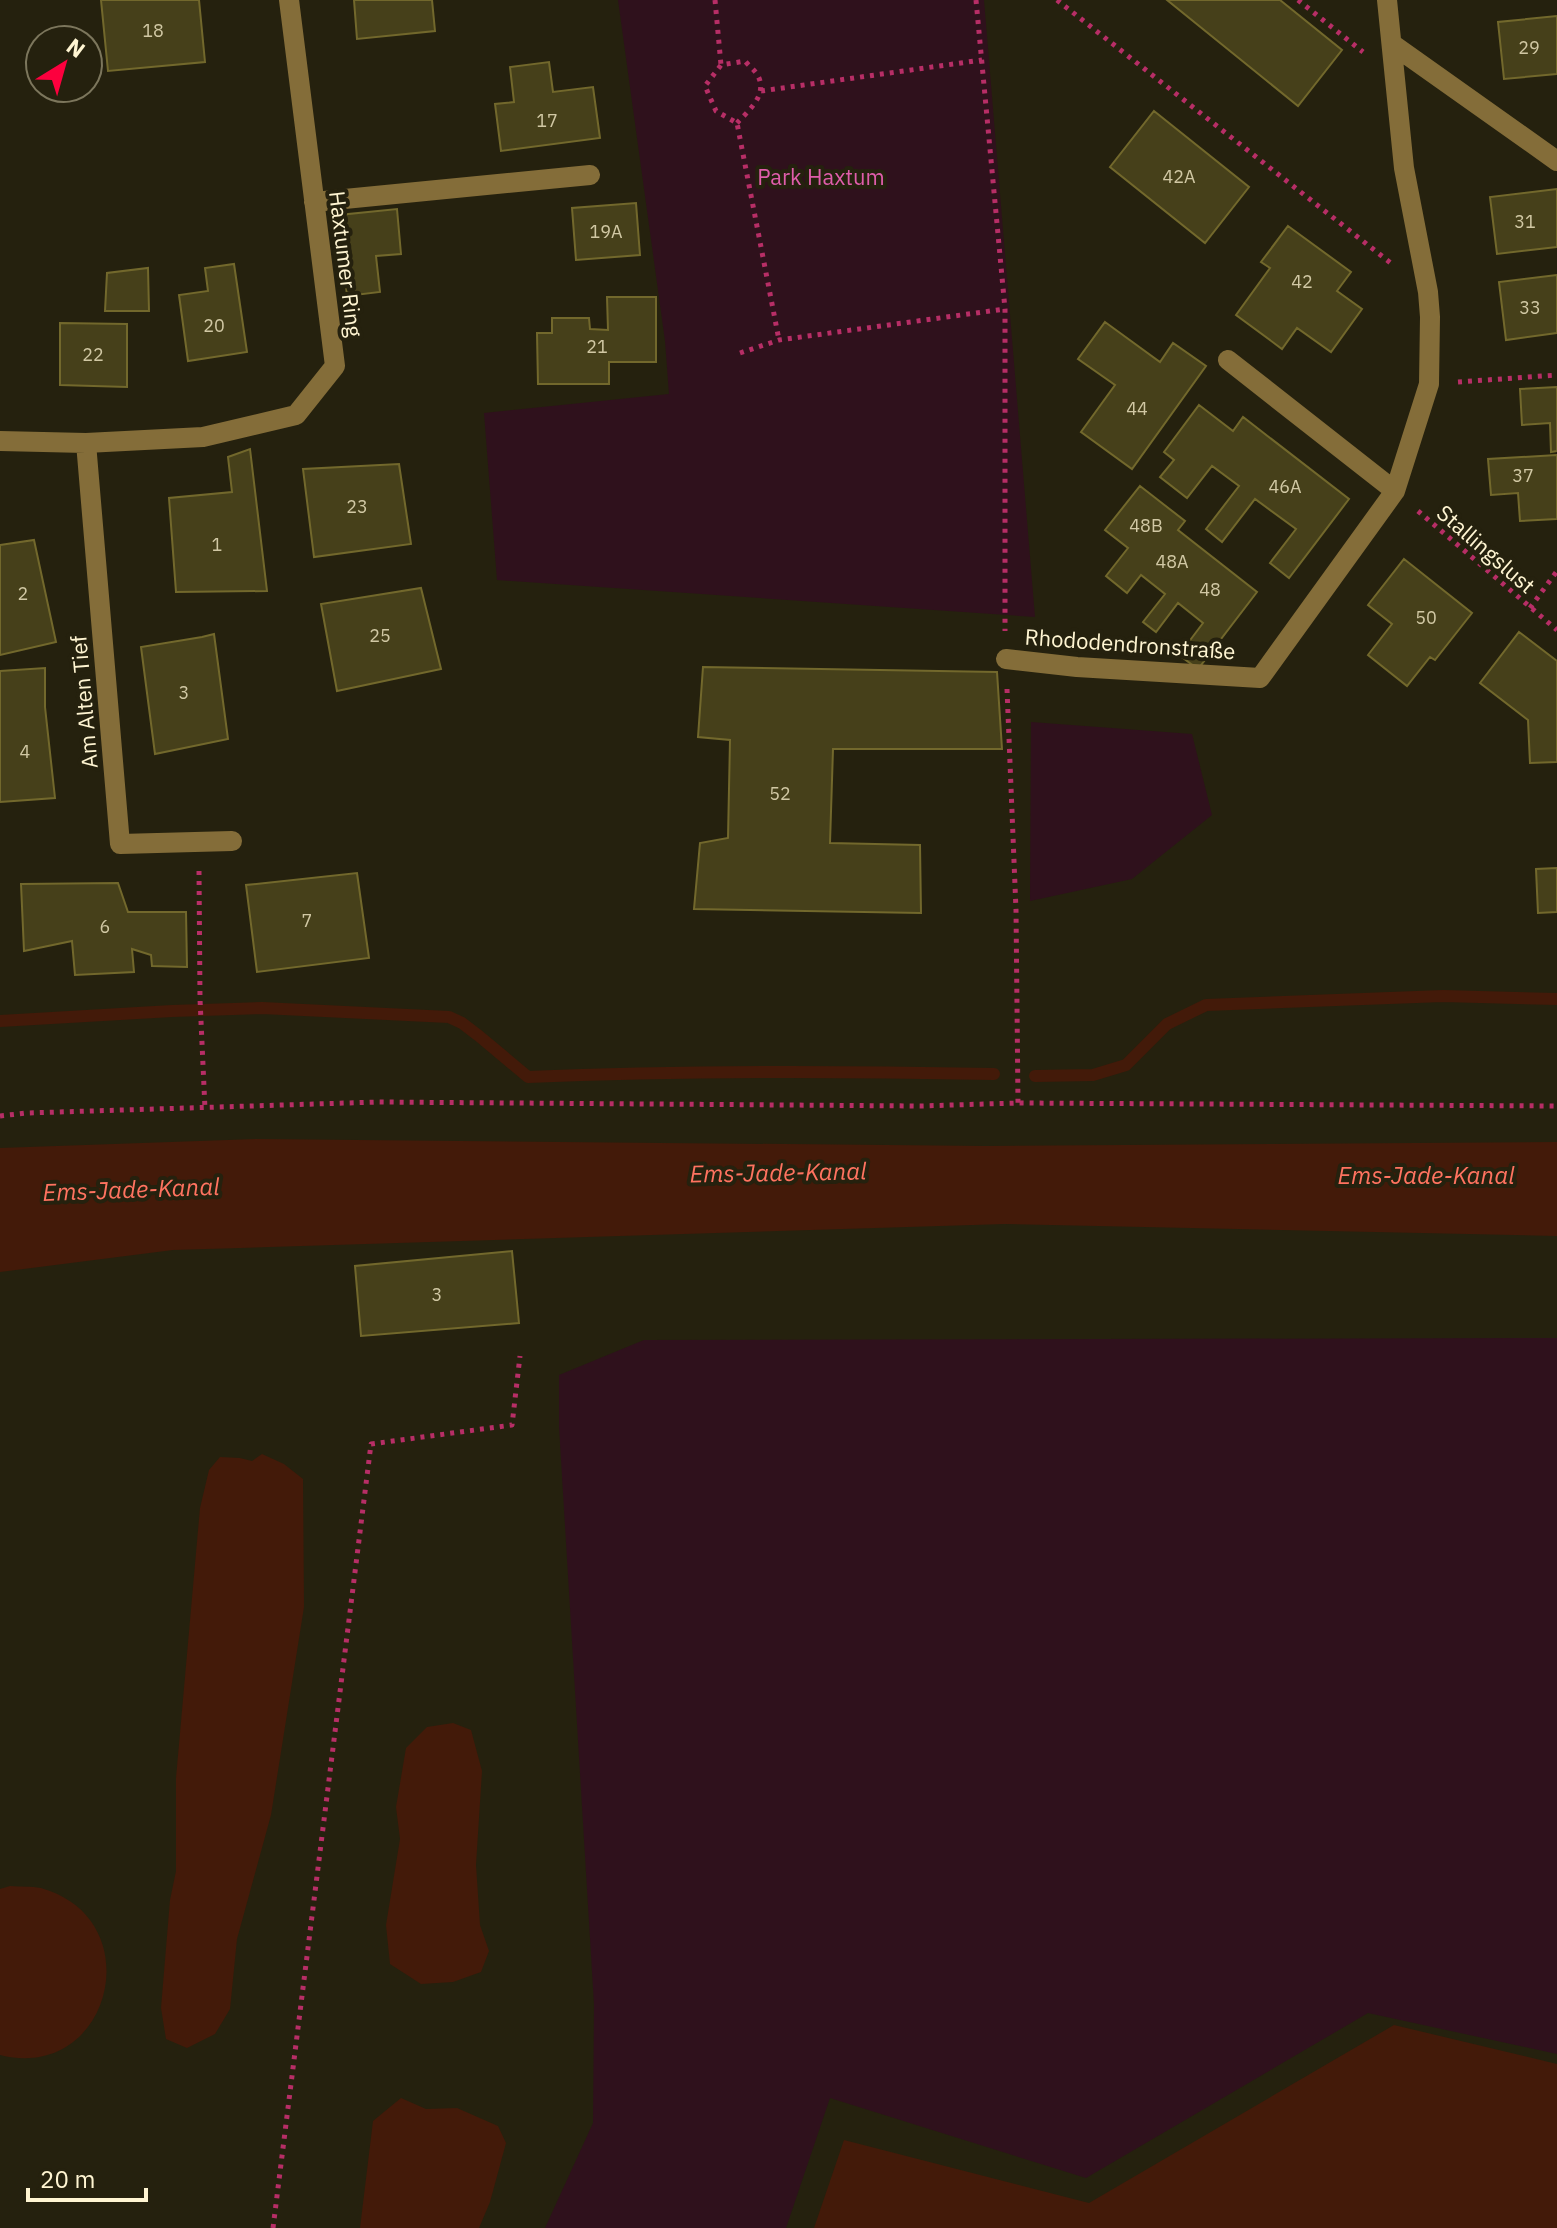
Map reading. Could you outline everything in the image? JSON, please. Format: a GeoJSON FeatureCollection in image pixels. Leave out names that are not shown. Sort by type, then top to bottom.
{"type":"FeatureCollection","features":[{"type":"Feature","properties":{"kind":"street","name":"Haxtumer Ring"},"geometry":{"type":"LineString","coordinates":[[0,441],[86,443],[203,437],[296,415],[335,366],[289,0]]}},
{"type":"Feature","properties":{"kind":"street","name":"Rhododendronstraße"},"geometry":{"type":"LineString","coordinates":[[1006,659],[1077,667],[1260,678],[1395,491],[1429,384],[1430,317],[1404,168],[1387,0]]}},
{"type":"Feature","properties":{"kind":"street"},"geometry":{"type":"LineString","coordinates":[[1392,44],[1557,161]]}},
{"type":"Feature","properties":{"kind":"street"},"geometry":{"type":"LineString","coordinates":[[314,202],[590,175]]}},
{"type":"Feature","properties":{"kind":"street"},"geometry":{"type":"LineString","coordinates":[[1228,360],[1395,491]]}},
{"type":"Feature","properties":{"kind":"street","name":"Am Alten Tief"},"geometry":{"type":"LineString","coordinates":[[86,443],[120,844],[232,841]]}},
{"type":"Feature","properties":{"kind":"path"},"geometry":{"type":"LineString","coordinates":[[715,0],[721,65],[705,86],[716,111],[737,123],[779,340]]}},
{"type":"Feature","properties":{"kind":"path"},"geometry":{"type":"LineString","coordinates":[[976,0],[1005,309],[1003,597],[1016,910],[1018,1103]]}},
{"type":"Feature","properties":{"kind":"path"},"geometry":{"type":"LineString","coordinates":[[1057,0],[1428,292]]}},
{"type":"Feature","properties":{"kind":"path"},"geometry":{"type":"LineString","coordinates":[[1298,0],[1395,78]]}},
{"type":"Feature","properties":{"kind":"path"},"geometry":{"type":"LineString","coordinates":[[761,91],[982,60]]}},
{"type":"Feature","properties":{"kind":"path"},"geometry":{"type":"LineString","coordinates":[[721,65],[745,61],[758,77],[761,91],[737,123]]}},
{"type":"Feature","properties":{"kind":"path"},"geometry":{"type":"LineString","coordinates":[[740,353],[779,340],[1005,309]]}},
{"type":"Feature","properties":{"kind":"path"},"geometry":{"type":"LineString","coordinates":[[1429,384],[1557,375]]}},
{"type":"Feature","properties":{"kind":"path","name":"Stallingslust"},"geometry":{"type":"LineString","coordinates":[[1395,491],[1557,630]]}},
{"type":"Feature","properties":{"kind":"path"},"geometry":{"type":"LineString","coordinates":[[1530,608],[1557,571]]}},
{"type":"Feature","properties":{"kind":"path"},"geometry":{"type":"LineString","coordinates":[[199,842],[200,999],[205,1109]]}},
{"type":"Feature","properties":{"kind":"path"},"geometry":{"type":"LineString","coordinates":[[0,1116],[378,1102],[1557,1106]]}},
{"type":"Feature","properties":{"kind":"path"},"geometry":{"type":"LineString","coordinates":[[273,2228],[371,1444],[512,1425],[520,1356]]}},
{"type":"Feature","properties":{"kind":"green space","name":"Park Haxtum"},"geometry":{"type":"Polygon","coordinates":[[[618,0],[984,0],[1035,617],[497,580],[484,413],[669,394],[665,341],[618,0]]]}},
{"type":"Feature","properties":{"kind":"green space"},"geometry":{"type":"Polygon","coordinates":[[[1031,722],[1192,734],[1212,815],[1132,879],[1030,901],[1031,722]]]}},
{"type":"Feature","properties":{"kind":"green space"},"geometry":{"type":"Polygon","coordinates":[[[1557,1338],[1557,2054],[1368,2013],[1086,2178],[830,2098],[786,2228],[545,2228],[593,2123],[594,2004],[559,1427],[559,1375],[644,1340],[1557,1338]]]}},
{"type":"Feature","properties":{"kind":"water","name":"Ems-Jade-Kanal"},"geometry":{"type":"Polygon","coordinates":[[[257,1139],[985,1146],[1557,1142],[1557,1236],[1005,1224],[173,1250],[0,1272],[0,1148],[257,1139]]]}},
{"type":"Feature","properties":{"kind":"water"},"geometry":{"type":"Polygon","coordinates":[[[262,1454],[284,1464],[303,1479],[304,1607],[271,1815],[237,1939],[230,2009],[215,2034],[187,2048],[166,2039],[161,2008],[170,1900],[176,1871],[176,1778],[200,1508],[209,1470],[220,1457],[252,1461],[262,1454]]]}},
{"type":"Feature","properties":{"kind":"water"},"geometry":{"type":"Polygon","coordinates":[[[453,1723],[471,1730],[482,1771],[476,1865],[480,1925],[489,1951],[481,1972],[453,1982],[421,1984],[390,1964],[386,1925],[400,1839],[396,1807],[406,1748],[427,1727],[453,1723]]]}},
{"type":"Feature","properties":{"kind":"water"},"geometry":{"type":"Polygon","coordinates":[[[10,1886],[41,1888],[76,1905],[97,1931],[106,1962],[104,1994],[91,2023],[69,2045],[38,2057],[0,2055],[0,1889],[10,1886]]]}},
{"type":"Feature","properties":{"kind":"water"},"geometry":{"type":"Polygon","coordinates":[[[1394,2025],[1557,2064],[1557,2228],[814,2228],[844,2140],[1089,2203],[1394,2025]]]}},
{"type":"Feature","properties":{"kind":"water"},"geometry":{"type":"Polygon","coordinates":[[[401,2098],[426,2109],[457,2108],[498,2126],[506,2143],[490,2202],[479,2228],[360,2228],[373,2121],[401,2098]]]}},
{"type":"Feature","properties":{"kind":"building"},"geometry":{"type":"Polygon","coordinates":[[[101,0],[199,0],[205,62],[108,71],[101,0]]]}},
{"type":"Feature","properties":{"kind":"building"},"geometry":{"type":"Polygon","coordinates":[[[354,0],[432,0],[435,31],[357,39],[354,0]]]}},
{"type":"Feature","properties":{"kind":"building"},"geometry":{"type":"Polygon","coordinates":[[[1167,0],[1280,0],[1342,50],[1298,106],[1167,0]]]}},
{"type":"Feature","properties":{"kind":"building"},"geometry":{"type":"Polygon","coordinates":[[[1557,16],[1557,74],[1504,79],[1498,22],[1557,16]]]}},
{"type":"Feature","properties":{"kind":"building"},"geometry":{"type":"Polygon","coordinates":[[[549,62],[553,92],[593,87],[600,138],[501,151],[495,104],[514,102],[510,67],[549,62]]]}},
{"type":"Feature","properties":{"kind":"building"},"geometry":{"type":"Polygon","coordinates":[[[1154,111],[1249,187],[1205,243],[1110,167],[1154,111]]]}},
{"type":"Feature","properties":{"kind":"building"},"geometry":{"type":"Polygon","coordinates":[[[1557,189],[1557,247],[1497,254],[1490,197],[1557,189]]]}},
{"type":"Feature","properties":{"kind":"building"},"geometry":{"type":"Polygon","coordinates":[[[636,203],[640,255],[576,260],[572,208],[636,203]]]}},
{"type":"Feature","properties":{"kind":"building"},"geometry":{"type":"Polygon","coordinates":[[[397,209],[401,254],[376,256],[380,292],[347,296],[339,215],[397,209]]]}},
{"type":"Feature","properties":{"kind":"building"},"geometry":{"type":"Polygon","coordinates":[[[1288,226],[1351,272],[1337,291],[1362,309],[1331,352],[1297,328],[1282,349],[1236,315],[1270,268],[1261,262],[1288,226]]]}},
{"type":"Feature","properties":{"kind":"building"},"geometry":{"type":"Polygon","coordinates":[[[234,264],[247,352],[188,361],[179,295],[208,291],[205,268],[234,264]]]}},
{"type":"Feature","properties":{"kind":"building"},"geometry":{"type":"Polygon","coordinates":[[[148,268],[149,311],[105,311],[107,273],[148,268]]]}},
{"type":"Feature","properties":{"kind":"building"},"geometry":{"type":"Polygon","coordinates":[[[1557,275],[1557,333],[1506,340],[1499,282],[1557,275]]]}},
{"type":"Feature","properties":{"kind":"building"},"geometry":{"type":"Polygon","coordinates":[[[607,297],[656,297],[656,362],[609,362],[609,384],[538,384],[537,333],[552,333],[552,318],[589,318],[590,329],[608,330],[607,297]]]}},
{"type":"Feature","properties":{"kind":"building"},"geometry":{"type":"Polygon","coordinates":[[[1105,322],[1160,362],[1173,343],[1206,366],[1132,469],[1081,432],[1115,385],[1078,359],[1105,322]]]}},
{"type":"Feature","properties":{"kind":"building"},"geometry":{"type":"Polygon","coordinates":[[[60,323],[127,324],[127,387],[60,385],[60,323]]]}},
{"type":"Feature","properties":{"kind":"building"},"geometry":{"type":"Polygon","coordinates":[[[1557,387],[1557,451],[1551,452],[1550,423],[1522,425],[1520,389],[1557,387]]]}},
{"type":"Feature","properties":{"kind":"building"},"geometry":{"type":"Polygon","coordinates":[[[1199,405],[1233,431],[1243,417],[1349,499],[1289,578],[1270,563],[1296,529],[1255,499],[1222,542],[1206,529],[1239,486],[1212,466],[1187,498],[1160,477],[1174,460],[1164,452],[1199,405]]]}},
{"type":"Feature","properties":{"kind":"building"},"geometry":{"type":"Polygon","coordinates":[[[250,449],[267,591],[176,592],[169,498],[232,492],[228,457],[250,449]]]}},
{"type":"Feature","properties":{"kind":"building"},"geometry":{"type":"Polygon","coordinates":[[[1557,455],[1557,519],[1520,521],[1518,493],[1491,495],[1488,459],[1557,455]]]}},
{"type":"Feature","properties":{"kind":"building"},"geometry":{"type":"Polygon","coordinates":[[[399,464],[411,544],[314,557],[303,469],[399,464]]]}},
{"type":"Feature","properties":{"kind":"building"},"geometry":{"type":"Polygon","coordinates":[[[1140,486],[1185,521],[1178,530],[1257,592],[1198,669],[1179,655],[1203,623],[1178,603],[1156,632],[1143,622],[1165,594],[1141,575],[1127,593],[1106,576],[1128,548],[1105,530],[1140,486]]]}},
{"type":"Feature","properties":{"kind":"building"},"geometry":{"type":"Polygon","coordinates":[[[34,540],[56,642],[0,655],[0,545],[34,540]]]}},
{"type":"Feature","properties":{"kind":"building"},"geometry":{"type":"Polygon","coordinates":[[[1404,559],[1472,613],[1435,660],[1430,657],[1407,686],[1368,655],[1392,624],[1368,605],[1404,559]]]}},
{"type":"Feature","properties":{"kind":"building"},"geometry":{"type":"Polygon","coordinates":[[[421,588],[441,669],[337,691],[321,604],[421,588]]]}},
{"type":"Feature","properties":{"kind":"building"},"geometry":{"type":"Polygon","coordinates":[[[1519,632],[1557,661],[1557,762],[1530,763],[1528,720],[1480,683],[1519,632]]]}},
{"type":"Feature","properties":{"kind":"building"},"geometry":{"type":"Polygon","coordinates":[[[214,634],[228,739],[155,754],[141,647],[214,634]]]}},
{"type":"Feature","properties":{"kind":"building"},"geometry":{"type":"Polygon","coordinates":[[[703,667],[997,672],[1002,749],[833,749],[830,843],[920,845],[921,913],[694,909],[700,843],[728,838],[730,740],[698,737],[703,667]]]}},
{"type":"Feature","properties":{"kind":"building"},"geometry":{"type":"Polygon","coordinates":[[[45,668],[45,707],[55,798],[0,802],[0,671],[45,668]]]}},
{"type":"Feature","properties":{"kind":"building"},"geometry":{"type":"Polygon","coordinates":[[[1557,868],[1557,912],[1538,913],[1536,869],[1557,868]]]}},
{"type":"Feature","properties":{"kind":"building"},"geometry":{"type":"Polygon","coordinates":[[[357,873],[369,958],[257,972],[246,885],[357,873]]]}},
{"type":"Feature","properties":{"kind":"building"},"geometry":{"type":"Polygon","coordinates":[[[118,883],[128,912],[186,912],[187,967],[152,966],[151,955],[132,949],[134,972],[75,975],[72,941],[24,951],[21,884],[118,883]]]}},
{"type":"Feature","properties":{"kind":"building"},"geometry":{"type":"Polygon","coordinates":[[[512,1251],[519,1323],[361,1336],[355,1266],[512,1251]]]}},
{"type":"Feature","properties":{"kind":"waterway"},"geometry":{"type":"LineString","coordinates":[[1035,1076],[1093,1075],[1126,1065],[1167,1024],[1206,1005],[1443,996],[1557,999]]}},
{"type":"Feature","properties":{"kind":"waterway"},"geometry":{"type":"LineString","coordinates":[[0,1021],[262,1008],[449,1017],[462,1023],[528,1077],[761,1072],[994,1074]]}}]}
